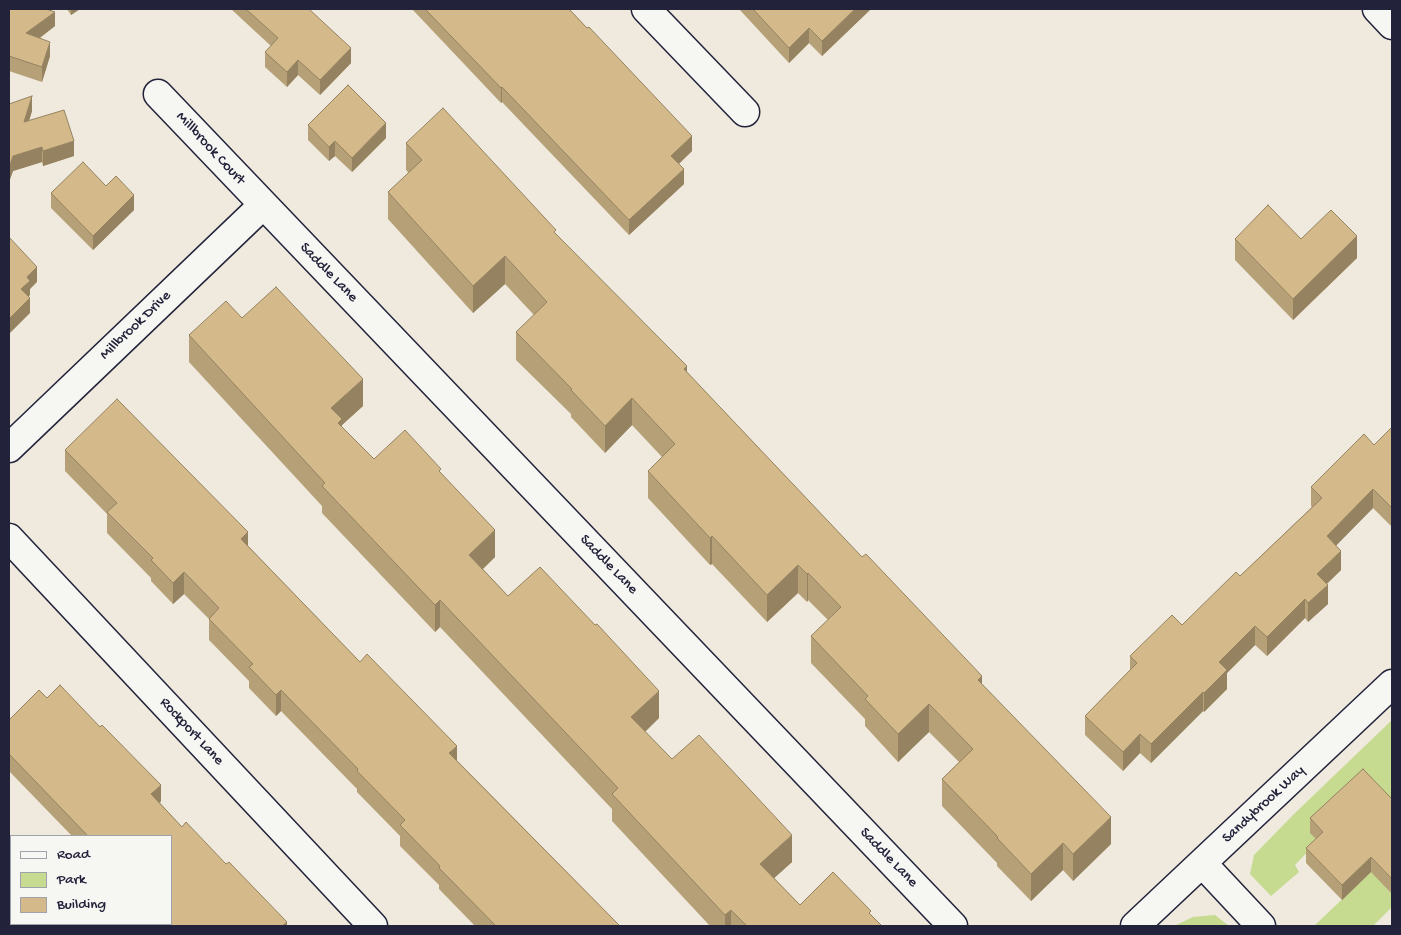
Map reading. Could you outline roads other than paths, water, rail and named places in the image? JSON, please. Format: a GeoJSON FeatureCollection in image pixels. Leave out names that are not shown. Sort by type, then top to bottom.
{"type":"FeatureCollection","features":[{"type":"Feature","properties":{"kind":"street"},"geometry":{"type":"LineString","coordinates":[[646,9],[745,112]]}},
{"type":"Feature","properties":{"kind":"street"},"geometry":{"type":"LineString","coordinates":[[1377,9],[1392,25]]}},
{"type":"Feature","properties":{"kind":"street","name":"Millbrook Court"},"geometry":{"type":"LineString","coordinates":[[158,94],[263,205]]}},
{"type":"Feature","properties":{"kind":"street","name":"Millbrook Drive"},"geometry":{"type":"LineString","coordinates":[[9,448],[263,205]]}},
{"type":"Feature","properties":{"kind":"street","name":"Saddle Lane"},"geometry":{"type":"LineString","coordinates":[[263,205],[953,926]]}},
{"type":"Feature","properties":{"kind":"street","name":"Rockport Lane"},"geometry":{"type":"LineString","coordinates":[[9,538],[373,926]]}},
{"type":"Feature","properties":{"kind":"street","name":"Sandybrook Way"},"geometry":{"type":"LineString","coordinates":[[1135,926],[1392,684]]}},
{"type":"Feature","properties":{"kind":"street"},"geometry":{"type":"LineString","coordinates":[[1202,863],[1261,926]]}}]}
